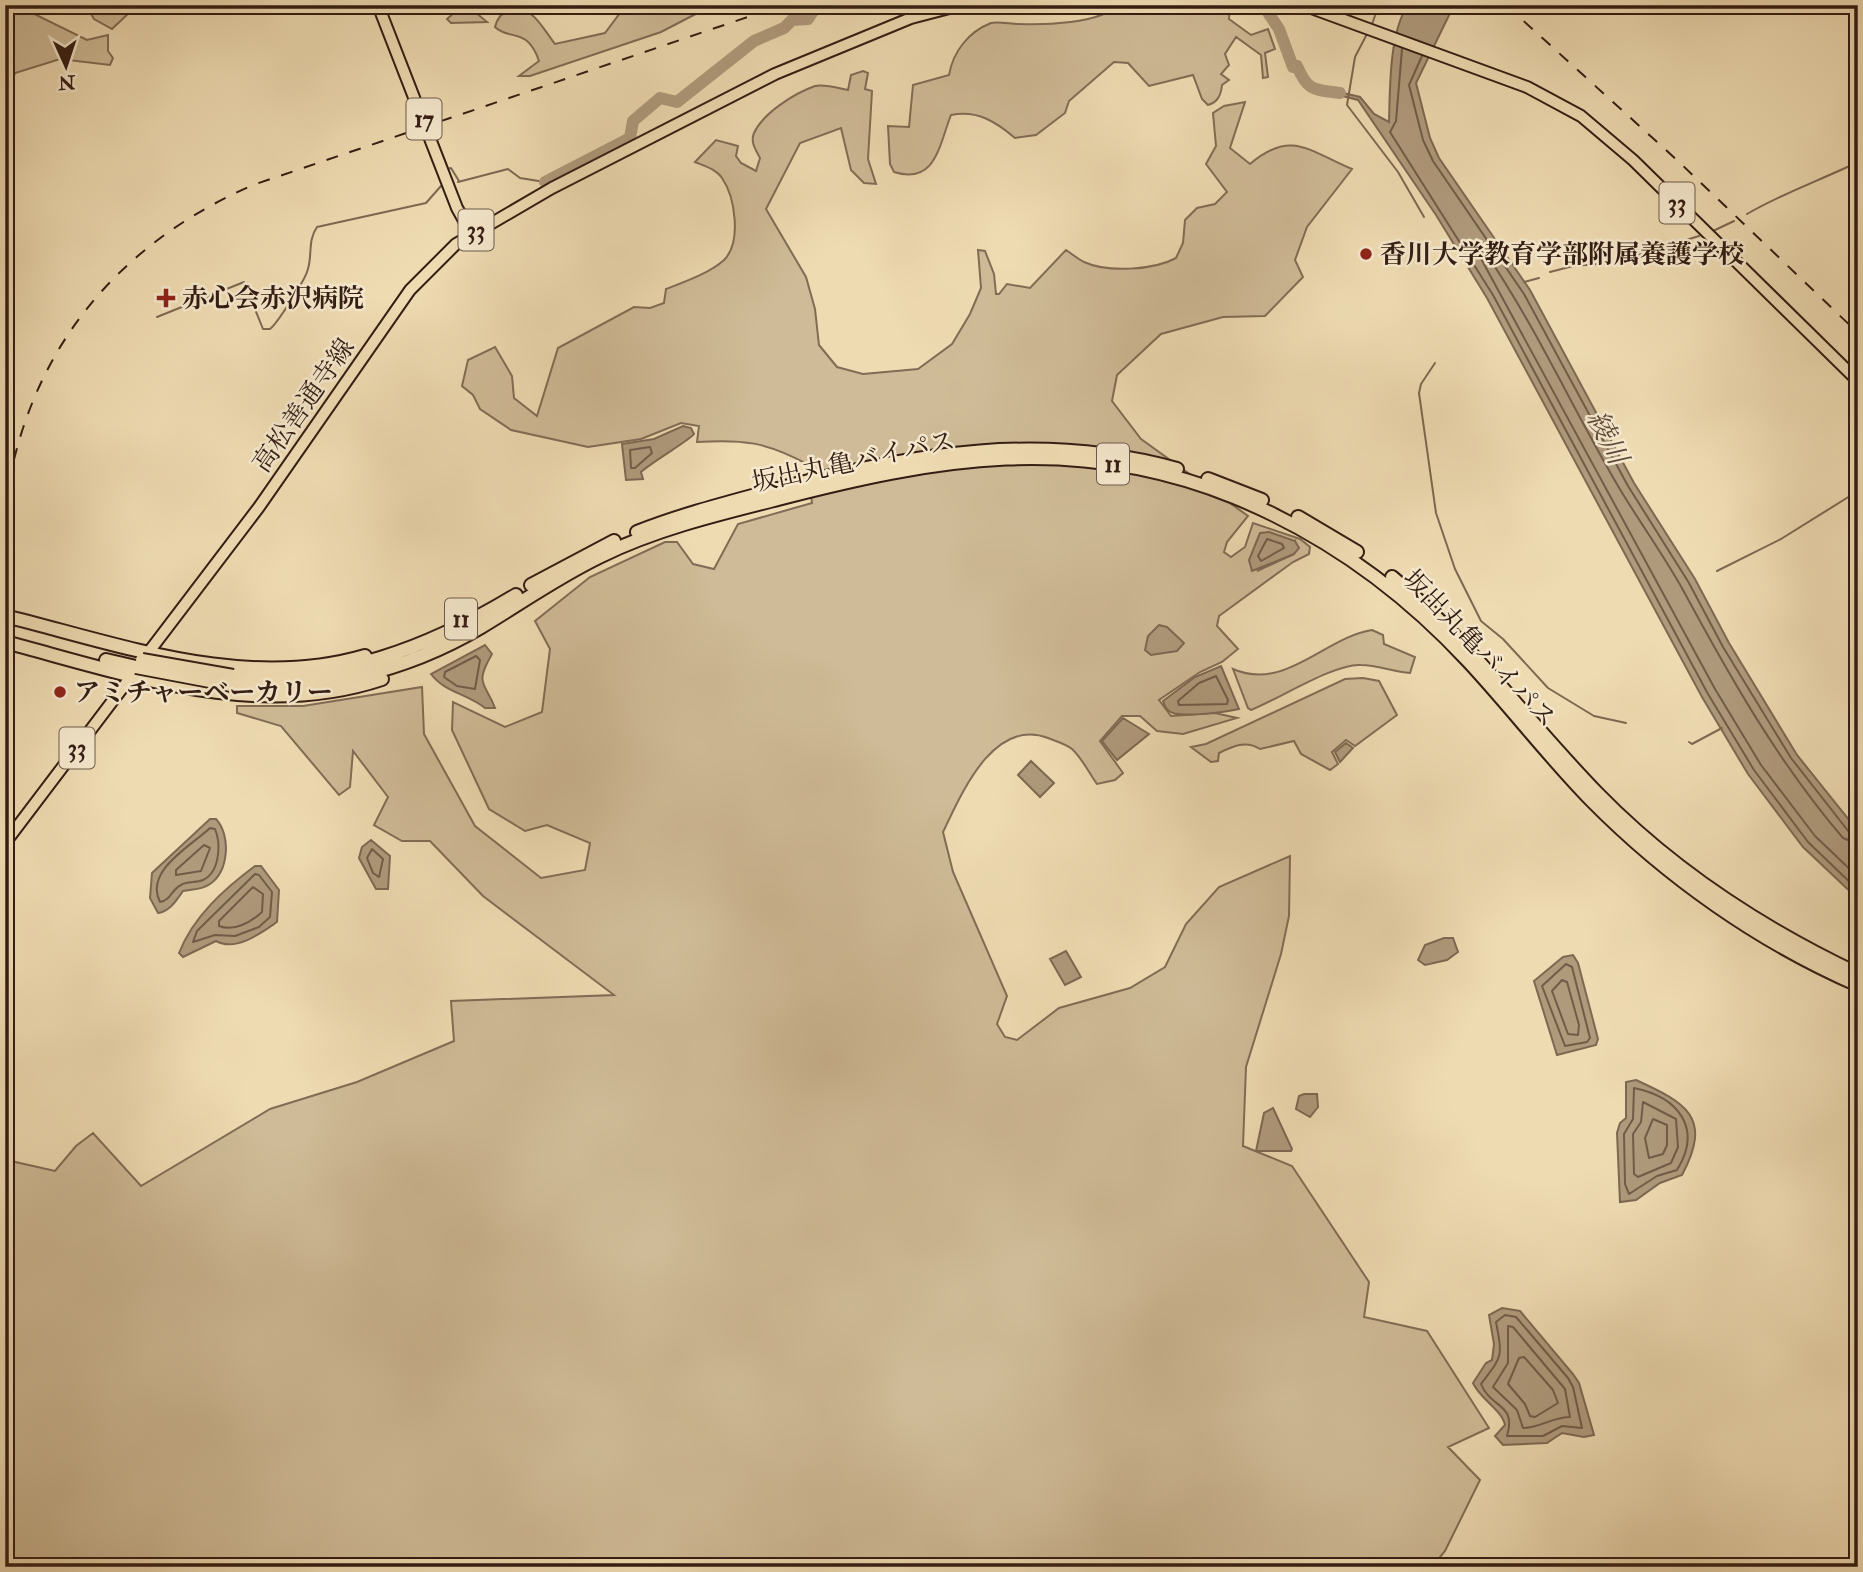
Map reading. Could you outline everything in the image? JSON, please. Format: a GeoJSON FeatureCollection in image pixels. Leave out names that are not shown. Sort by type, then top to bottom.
{"type":"FeatureCollection","features":[{"type":"Feature","properties":{"kind":"highway","name":"坂出丸亀バイパス"},"geometry":{"type":"LineString","coordinates":[[232,681],[331,672],[398,655],[473,621],[557,569],[619,538],[684,514],[845,472],[933,454],[993,448],[1076,450],[1157,464],[1193,474],[1287,511],[1357,552],[1450,628],[1598,793],[1659,851],[1744,913],[1858,974]]}},
{"type":"Feature","properties":{"kind":"highway","name":"坂出丸亀バイパス"},"geometry":{"type":"LineString","coordinates":[[140,664],[232,681],[291,686],[369,674],[442,648],[597,558],[664,531],[728,512],[907,468],[994,457],[1045,457],[1112,464],[1191,482],[1284,519],[1383,580],[1450,642],[1590,799],[1653,857],[1706,898],[1751,927],[1858,985]]}},
{"type":"Feature","properties":{"kind":"highway","name":"11"},"geometry":{"type":"LineString","coordinates":[[5,642],[48,653],[140,664],[290,668],[360,657],[433,632],[557,569]]}},
{"type":"Feature","properties":{"kind":"highway"},"geometry":{"type":"LineString","coordinates":[[140,664],[188,689],[253,697],[290,696],[353,687],[449,653],[504,620],[547,585]]}},
{"type":"Feature","properties":{"kind":"highway","name":"11"},"geometry":{"type":"LineString","coordinates":[[5,616],[53,628],[140,664]]}},
{"type":"Feature","properties":{"kind":"highway","name":"11"},"geometry":{"type":"LineString","coordinates":[[5,624],[140,664]]}},
{"type":"Feature","properties":{"kind":"highway","name":"11"},"geometry":{"type":"LineString","coordinates":[[5,636],[140,664]]}},
{"type":"Feature","properties":{"kind":"main road","name":"17"},"geometry":{"type":"LineString","coordinates":[[378,5],[457,208],[471,233]]}},
{"type":"Feature","properties":{"kind":"main road","name":"高松善通寺線"},"geometry":{"type":"LineString","coordinates":[[5,843],[251,518],[410,290],[444,254],[471,233],[775,74],[911,19],[961,5]]}},
{"type":"Feature","properties":{"kind":"main road","name":"33"},"geometry":{"type":"LineString","coordinates":[[1304,6],[1554,99],[1600,130],[1858,381]]}},
{"type":"Feature","properties":{"kind":"shaded area"},"geometry":{"type":"Polygon","coordinates":[[[5,5],[25,5],[22,8],[87,40],[108,35],[108,51],[113,58],[110,65],[60,59],[15,73],[5,96],[5,5]]]}},
{"type":"Feature","properties":{"kind":"shaded area"},"geometry":{"type":"Polygon","coordinates":[[[86,5],[132,5],[132,10],[112,29],[94,19],[86,5]]]}},
{"type":"Feature","properties":{"kind":"shaded area"},"geometry":{"type":"Polygon","coordinates":[[[626,5],[713,5],[661,32],[530,76],[519,76],[539,61],[529,43],[495,27],[506,11],[524,10],[536,19],[555,44],[605,33],[626,5]]]}},
{"type":"Feature","properties":{"kind":"shaded area"},"geometry":{"type":"Polygon","coordinates":[[[1117,5],[1230,5],[1229,19],[1251,35],[1268,29],[1275,49],[1265,53],[1268,77],[1263,78],[1261,55],[1236,37],[1225,54],[1229,65],[1221,74],[1229,80],[1222,85],[1217,100],[1208,105],[1202,99],[1193,75],[1149,86],[1128,63],[1114,62],[1069,101],[1065,113],[1036,135],[1015,138],[985,118],[969,114],[951,115],[939,150],[927,168],[908,175],[894,172],[890,164],[888,126],[909,127],[913,85],[949,75],[958,51],[975,32],[994,22],[1041,24],[1085,20],[1117,5]]]}},
{"type":"Feature","properties":{"kind":"shaded area"},"geometry":{"type":"Polygon","coordinates":[[[469,7],[487,22],[451,23],[447,19],[455,12],[469,7]]]}},
{"type":"Feature","properties":{"kind":"shaded area"},"geometry":{"type":"Polygon","coordinates":[[[863,71],[868,73],[865,89],[872,91],[868,159],[876,184],[864,183],[851,170],[841,128],[800,143],[766,209],[806,277],[815,309],[819,345],[837,367],[863,374],[918,369],[952,344],[970,314],[981,288],[978,250],[985,251],[994,274],[996,294],[1007,284],[1030,288],[1066,250],[1084,262],[1118,269],[1156,265],[1176,258],[1183,243],[1185,220],[1197,208],[1215,204],[1227,192],[1206,164],[1216,146],[1213,113],[1224,106],[1245,102],[1230,148],[1250,164],[1264,153],[1289,145],[1312,150],[1352,169],[1307,227],[1295,260],[1303,277],[1265,316],[1223,317],[1161,334],[1117,375],[1112,401],[1141,439],[1248,516],[1227,542],[1224,552],[1231,557],[1245,547],[1253,523],[1300,539],[1310,547],[1309,554],[1293,562],[1219,616],[1217,626],[1238,649],[1222,662],[1200,672],[1159,700],[1171,716],[1215,713],[1237,718],[1183,734],[1157,731],[1140,716],[1122,716],[1100,741],[1123,773],[1115,780],[1097,784],[1079,757],[1067,746],[1028,734],[1011,739],[995,749],[982,763],[959,799],[943,832],[953,872],[1007,996],[997,1024],[1005,1037],[1017,1040],[1059,1008],[1130,988],[1165,967],[1186,924],[1219,887],[1290,856],[1289,916],[1281,954],[1246,1067],[1243,1146],[1292,1166],[1369,1282],[1364,1317],[1427,1331],[1489,1428],[1448,1447],[1480,1480],[1445,1551],[1432,1567],[5,1567],[5,1156],[11,1161],[55,1171],[76,1146],[93,1133],[141,1186],[270,1109],[357,1082],[454,1041],[451,1001],[614,995],[483,896],[430,841],[402,841],[374,825],[388,797],[353,751],[350,787],[339,795],[281,726],[237,713],[237,706],[303,706],[422,687],[424,734],[475,826],[541,878],[585,870],[590,843],[547,825],[525,831],[489,809],[452,730],[453,702],[505,727],[542,712],[550,649],[535,621],[590,577],[665,542],[677,542],[693,564],[714,569],[738,524],[812,503],[807,464],[779,451],[754,444],[697,442],[699,426],[681,423],[641,439],[588,447],[511,430],[480,409],[473,395],[462,386],[468,360],[495,347],[512,376],[514,398],[537,416],[558,348],[634,307],[650,308],[664,303],[666,289],[712,269],[730,252],[735,219],[727,186],[717,172],[695,162],[716,140],[738,146],[736,156],[741,163],[756,171],[760,158],[753,136],[765,118],[798,93],[815,86],[848,90],[851,75],[863,71]],[[1295,541],[1257,571],[1294,554],[1295,541]]]}},
{"type":"Feature","properties":{"kind":"shaded area"},"geometry":{"type":"Polygon","coordinates":[[[1372,630],[1383,635],[1384,644],[1415,657],[1410,673],[1367,665],[1350,666],[1322,675],[1251,710],[1248,708],[1233,669],[1252,674],[1270,674],[1304,661],[1338,642],[1372,630]]]}},
{"type":"Feature","properties":{"kind":"shaded area"},"geometry":{"type":"Polygon","coordinates":[[[1345,679],[1379,681],[1397,715],[1355,746],[1346,740],[1332,752],[1338,764],[1330,770],[1301,754],[1294,741],[1260,749],[1240,745],[1219,753],[1218,761],[1211,762],[1191,747],[1206,744],[1345,679]]]}},
{"type":"Feature","properties":{"kind":"water","name":"綾川"},"geometry":{"type":"Polygon","coordinates":[[[1408,5],[1454,5],[1416,83],[1430,138],[1439,158],[1530,290],[1634,483],[1695,579],[1729,643],[1797,755],[1858,831],[1858,899],[1803,847],[1748,774],[1702,697],[1487,298],[1436,215],[1358,100],[1326,92],[1326,89],[1360,97],[1374,114],[1389,122],[1394,45],[1397,30],[1408,5]]]}},
{"type":"Feature","properties":{"kind":"water"},"geometry":{"type":"Polygon","coordinates":[[[683,426],[691,428],[694,434],[641,472],[643,479],[626,480],[622,444],[654,439],[683,426]]]}},
{"type":"Feature","properties":{"kind":"water"},"geometry":{"type":"Polygon","coordinates":[[[1269,532],[1295,541],[1299,548],[1294,554],[1252,571],[1249,560],[1260,533],[1269,532]]]}},
{"type":"Feature","properties":{"kind":"water"},"geometry":{"type":"Polygon","coordinates":[[[1159,625],[1167,627],[1184,643],[1177,651],[1151,655],[1145,650],[1148,636],[1159,625]]]}},
{"type":"Feature","properties":{"kind":"water"},"geometry":{"type":"Polygon","coordinates":[[[485,645],[492,654],[482,678],[495,708],[485,708],[449,689],[431,674],[485,645]]]}},
{"type":"Feature","properties":{"kind":"water"},"geometry":{"type":"Polygon","coordinates":[[[1221,666],[1239,709],[1187,714],[1167,710],[1163,701],[1195,677],[1221,666]]]}},
{"type":"Feature","properties":{"kind":"water"},"geometry":{"type":"Polygon","coordinates":[[[1123,718],[1149,734],[1117,760],[1102,741],[1123,718]]]}},
{"type":"Feature","properties":{"kind":"water"},"geometry":{"type":"Polygon","coordinates":[[[1346,743],[1353,748],[1340,762],[1335,752],[1346,743]]]}},
{"type":"Feature","properties":{"kind":"water"},"geometry":{"type":"Polygon","coordinates":[[[1031,761],[1054,783],[1040,797],[1018,775],[1031,761]]]}},
{"type":"Feature","properties":{"kind":"water"},"geometry":{"type":"Polygon","coordinates":[[[210,819],[216,819],[221,826],[226,843],[221,871],[210,884],[183,891],[169,908],[158,913],[150,898],[152,873],[210,819]]]}},
{"type":"Feature","properties":{"kind":"water"},"geometry":{"type":"Polygon","coordinates":[[[371,840],[390,856],[388,889],[376,889],[359,858],[362,847],[371,840]]]}},
{"type":"Feature","properties":{"kind":"water"},"geometry":{"type":"Polygon","coordinates":[[[255,866],[261,866],[279,890],[277,922],[240,943],[224,944],[216,941],[183,957],[179,953],[192,927],[221,894],[255,866]]]}},
{"type":"Feature","properties":{"kind":"water"},"geometry":{"type":"Polygon","coordinates":[[[1444,938],[1453,938],[1458,952],[1447,960],[1425,965],[1418,960],[1425,945],[1444,938]]]}},
{"type":"Feature","properties":{"kind":"water"},"geometry":{"type":"Polygon","coordinates":[[[1066,951],[1081,977],[1065,985],[1050,959],[1066,951]]]}},
{"type":"Feature","properties":{"kind":"water"},"geometry":{"type":"Polygon","coordinates":[[[1573,955],[1578,963],[1598,1039],[1596,1045],[1557,1055],[1534,981],[1563,957],[1573,955]]]}},
{"type":"Feature","properties":{"kind":"water"},"geometry":{"type":"Polygon","coordinates":[[[1636,1080],[1681,1105],[1694,1126],[1695,1139],[1682,1175],[1660,1183],[1636,1200],[1620,1202],[1617,1133],[1620,1123],[1626,1118],[1626,1082],[1636,1080]]]}},
{"type":"Feature","properties":{"kind":"water"},"geometry":{"type":"Polygon","coordinates":[[[1317,1094],[1318,1107],[1310,1117],[1296,1109],[1299,1096],[1317,1094]]]}},
{"type":"Feature","properties":{"kind":"water"},"geometry":{"type":"Polygon","coordinates":[[[1273,1108],[1291,1151],[1256,1151],[1264,1113],[1273,1108]]]}},
{"type":"Feature","properties":{"kind":"water"},"geometry":{"type":"Polygon","coordinates":[[[1502,1308],[1520,1311],[1573,1374],[1579,1383],[1594,1435],[1584,1437],[1562,1433],[1547,1443],[1503,1445],[1495,1436],[1505,1425],[1503,1420],[1473,1383],[1486,1363],[1492,1360],[1494,1344],[1489,1315],[1502,1308]]]}},
{"type":"Feature","properties":{"kind":"waterway"},"geometry":{"type":"LineString","coordinates":[[545,182],[630,138],[633,121],[660,98],[677,102],[754,41],[784,28],[792,20],[808,19],[817,5]]}},
{"type":"Feature","properties":{"kind":"waterway"},"geometry":{"type":"LineString","coordinates":[[1263,5],[1279,29],[1293,67],[1297,66],[1305,81],[1318,90],[1340,93]]}},
{"type":"Feature","properties":{"kind":"waterway"},"geometry":{"type":"LineString","coordinates":[[1372,24],[1379,5]]}},
{"type":"Feature","properties":{"kind":"waterway"},"geometry":{"type":"LineString","coordinates":[[1368,32],[1355,57],[1347,105],[1398,172],[1424,217]]}},
{"type":"Feature","properties":{"kind":"waterway"},"geometry":{"type":"LineString","coordinates":[[426,112],[448,169],[451,168],[459,181]]}},
{"type":"Feature","properties":{"kind":"waterway"},"geometry":{"type":"LineString","coordinates":[[1747,214],[1858,162]]}},
{"type":"Feature","properties":{"kind":"waterway"},"geometry":{"type":"LineString","coordinates":[[458,182],[508,169],[520,178],[545,182]]}},
{"type":"Feature","properties":{"kind":"waterway"},"geometry":{"type":"LineString","coordinates":[[157,317],[244,282],[263,329],[270,329],[305,277],[312,238],[317,227],[426,203],[441,186]]}},
{"type":"Feature","properties":{"kind":"waterway"},"geometry":{"type":"LineString","coordinates":[[1713,231],[1734,221]]}},
{"type":"Feature","properties":{"kind":"waterway"},"geometry":{"type":"LineString","coordinates":[[1550,272],[1573,266],[1612,263],[1699,236]]}},
{"type":"Feature","properties":{"kind":"waterway"},"geometry":{"type":"LineString","coordinates":[[1524,282],[1539,278]]}},
{"type":"Feature","properties":{"kind":"waterway"},"geometry":{"type":"LineString","coordinates":[[1435,363],[1421,384],[1419,393],[1436,513],[1455,569],[1481,621],[1503,639],[1548,688],[1594,716],[1626,723]]}},
{"type":"Feature","properties":{"kind":"waterway"},"geometry":{"type":"LineString","coordinates":[[1717,571],[1781,539],[1858,491]]}},
{"type":"Feature","properties":{"kind":"waterway"},"geometry":{"type":"LineString","coordinates":[[1689,742],[1692,744],[1722,728]]}},
{"type":"Feature","properties":{"kind":"railway"},"geometry":{"type":"LineString","coordinates":[[5,507],[16,452],[33,401],[56,354],[84,312],[119,274],[158,240],[203,210],[253,185],[783,5]]}},
{"type":"Feature","properties":{"kind":"railway"},"geometry":{"type":"LineString","coordinates":[[1506,5],[1678,161],[1858,333]]}},
{"type":"Feature","properties":{"kind":"place","name":"香川大学教育学部附属養護学校"},"geometry":{"type":"Point","coordinates":[1366,254]}},
{"type":"Feature","properties":{"kind":"place","name":"赤心会赤沢病院"},"geometry":{"type":"Point","coordinates":[166,298]}},
{"type":"Feature","properties":{"kind":"place","name":"アミチャーベーカリー"},"geometry":{"type":"Point","coordinates":[60,692]}}]}
